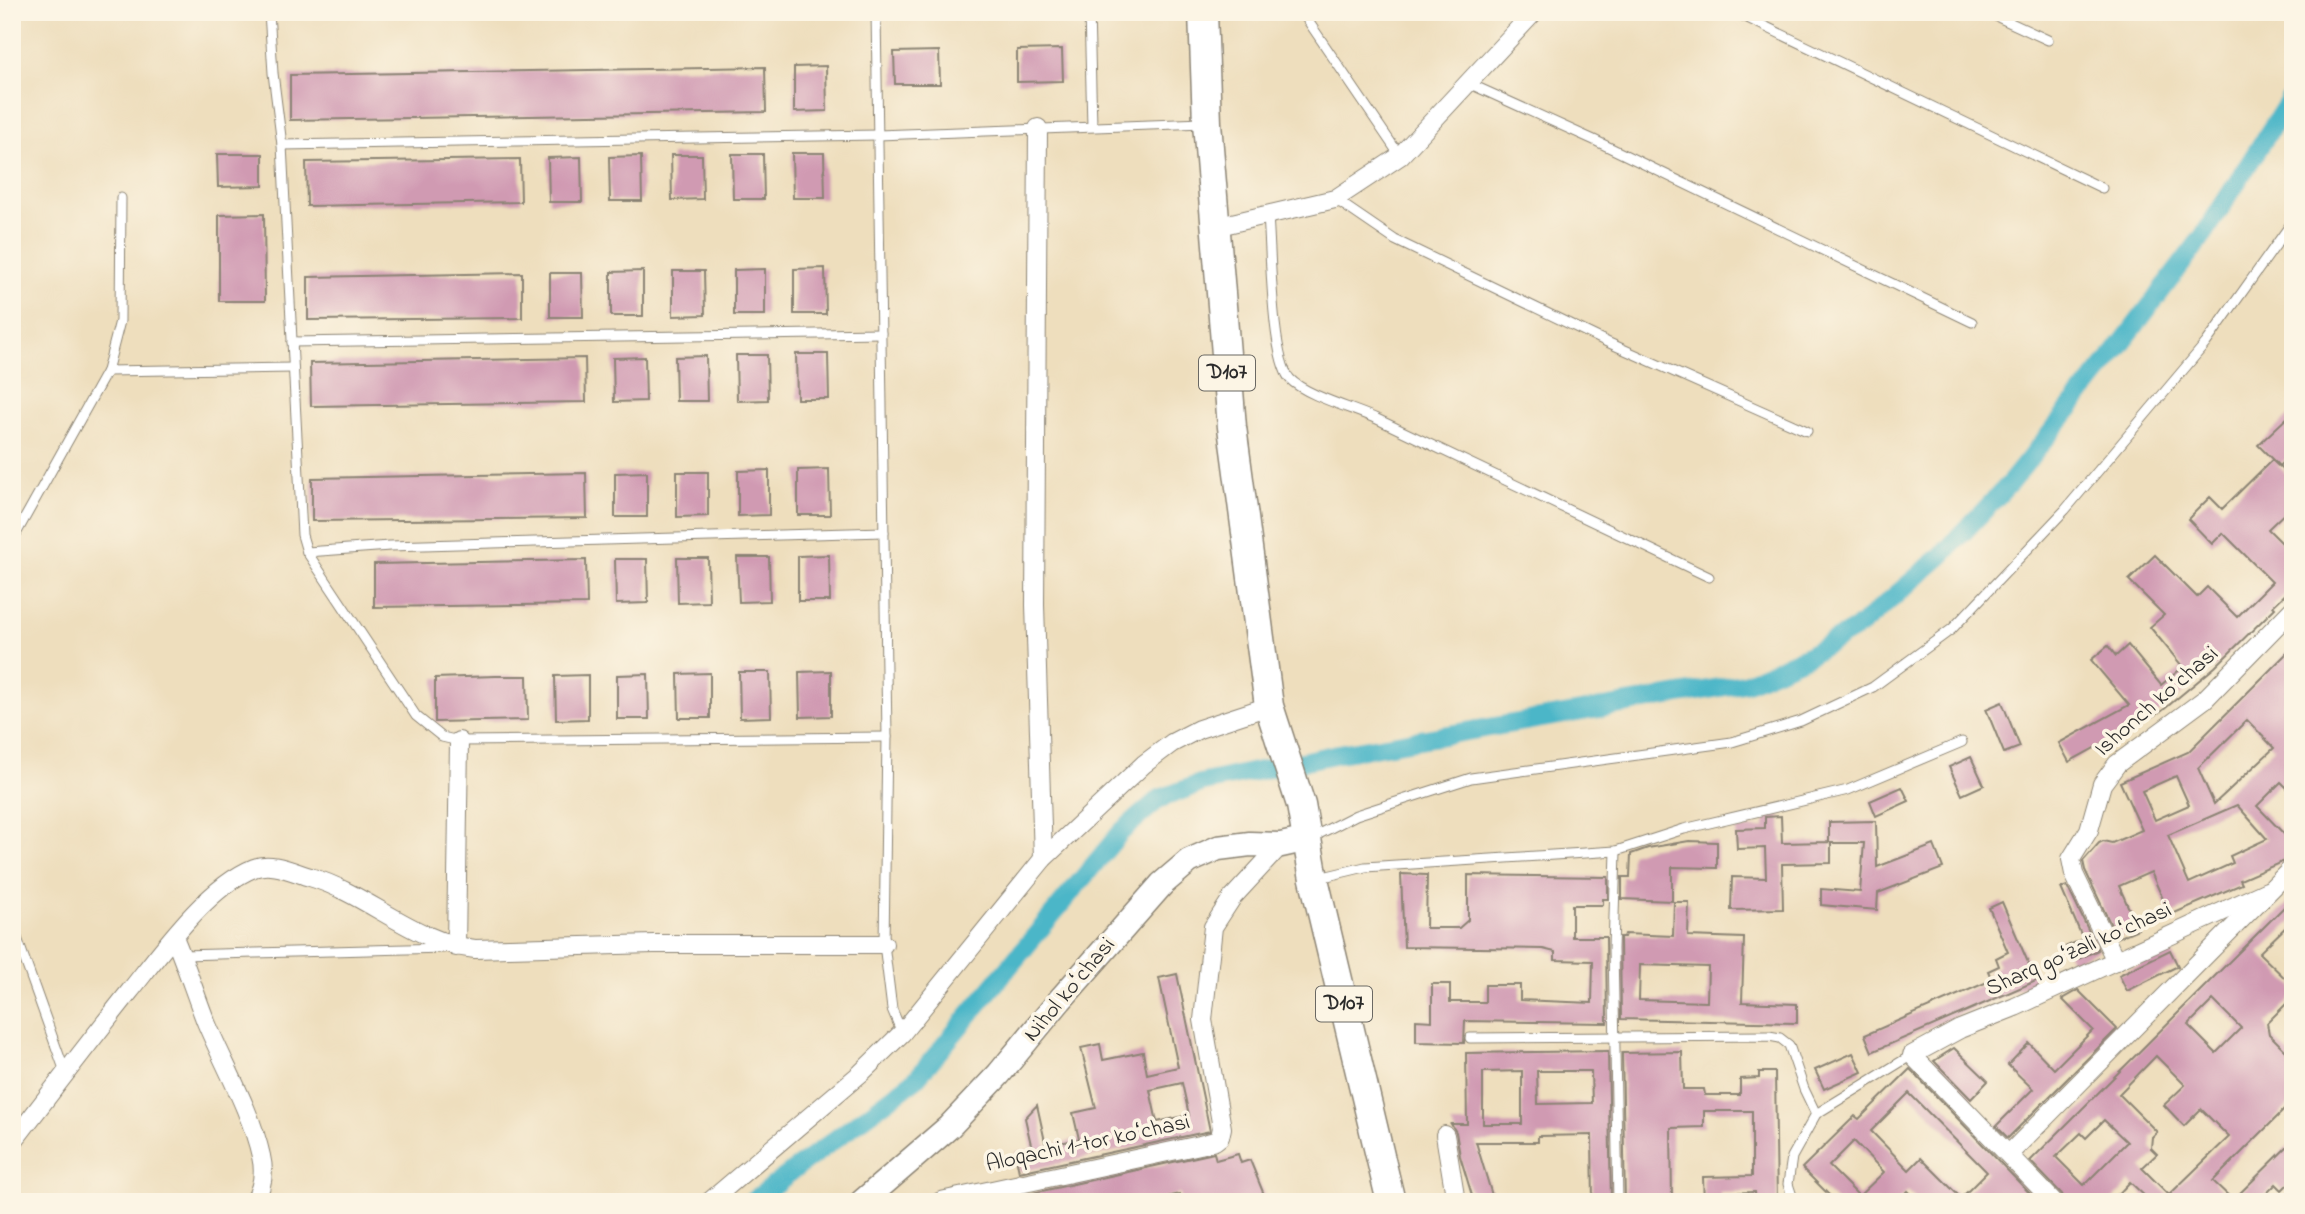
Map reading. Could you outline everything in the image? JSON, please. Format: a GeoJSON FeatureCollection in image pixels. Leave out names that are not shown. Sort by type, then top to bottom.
{"type":"FeatureCollection","features":[{"type":"Feature","properties":{"kind":"main road","name":"D107"},"geometry":{"type":"LineString","coordinates":[[1203,12],[1207,123],[1232,427],[1272,719],[1301,804],[1314,879],[1391,1202]]}},
{"type":"Feature","properties":{"kind":"main road","name":"Nihol koʻchasi"},"geometry":{"type":"LineString","coordinates":[[862,1202],[949,1127],[999,1074],[1162,884],[1189,861],[1217,848],[1250,844],[1280,845],[1308,839]]}},
{"type":"Feature","properties":{"kind":"street"},"geometry":{"type":"LineString","coordinates":[[1215,227],[1335,199],[1400,156],[1534,12]]}},
{"type":"Feature","properties":{"kind":"street"},"geometry":{"type":"LineString","coordinates":[[1038,128],[1035,605],[1043,859]]}},
{"type":"Feature","properties":{"kind":"street","name":"Ishonch koʻchasi"},"geometry":{"type":"LineString","coordinates":[[2116,961],[2074,874],[2071,859],[2089,830],[2102,784],[2116,764],[2205,699],[2293,609]]}},
{"type":"Feature","properties":{"kind":"street"},"geometry":{"type":"LineString","coordinates":[[709,1202],[861,1073],[902,1032],[1043,859],[1144,764],[1172,743],[1199,729],[1272,719]]}},
{"type":"Feature","properties":{"kind":"street"},"geometry":{"type":"LineString","coordinates":[[456,947],[459,741]]}},
{"type":"Feature","properties":{"kind":"street","name":"Aloqachi 1-tor koʻchasi"},"geometry":{"type":"LineString","coordinates":[[941,1201],[1200,1145],[1220,1137],[1222,1128],[1203,1020],[1213,927],[1232,898],[1280,845]]}},
{"type":"Feature","properties":{"kind":"street"},"geometry":{"type":"LineString","coordinates":[[12,1143],[174,937],[223,886],[255,868],[270,865],[320,880],[456,947],[475,949],[654,944],[884,944]]}},
{"type":"Feature","properties":{"kind":"street","name":"Sharq goʻzali koʻchasi"},"geometry":{"type":"LineString","coordinates":[[2009,1154],[2293,867]]}},
{"type":"Feature","properties":{"kind":"street","name":"Sharq goʻzali koʻchasi"},"geometry":{"type":"LineString","coordinates":[[1912,1055],[1960,1029],[2267,891]]}},
{"type":"Feature","properties":{"kind":"street"},"geometry":{"type":"LineString","coordinates":[[174,937],[261,1156],[264,1176],[260,1193],[254,1202]]}},
{"type":"Feature","properties":{"kind":"street"},"geometry":{"type":"LineString","coordinates":[[1912,1055],[2054,1202]]}},
{"type":"Feature","properties":{"kind":"street"},"geometry":{"type":"LineString","coordinates":[[1445,1135],[1457,1202]]}},
{"type":"Feature","properties":{"kind":"street"},"geometry":{"type":"LineString","coordinates":[[1016,1202],[1015,1195],[1021,1183]]}},
{"type":"Feature","properties":{"kind":"lane"},"geometry":{"type":"LineString","coordinates":[[269,12],[272,73],[282,145],[300,519],[307,552],[416,716],[442,737],[459,741],[887,737]]}},
{"type":"Feature","properties":{"kind":"lane"},"geometry":{"type":"LineString","coordinates":[[876,12],[887,737],[884,944],[892,1009],[902,1032]]}},
{"type":"Feature","properties":{"kind":"lane"},"geometry":{"type":"LineString","coordinates":[[1089,12],[1092,125]]}},
{"type":"Feature","properties":{"kind":"lane"},"geometry":{"type":"LineString","coordinates":[[1302,12],[1400,156]]}},
{"type":"Feature","properties":{"kind":"lane"},"geometry":{"type":"LineString","coordinates":[[1735,12],[2102,188]]}},
{"type":"Feature","properties":{"kind":"lane"},"geometry":{"type":"LineString","coordinates":[[1987,12],[2048,40]]}},
{"type":"Feature","properties":{"kind":"lane"},"geometry":{"type":"LineString","coordinates":[[1468,83],[1594,140],[1972,322]]}},
{"type":"Feature","properties":{"kind":"lane"},"geometry":{"type":"LineString","coordinates":[[282,145],[878,135],[1092,125],[1207,123]]}},
{"type":"Feature","properties":{"kind":"lane"},"geometry":{"type":"LineString","coordinates":[[12,541],[107,371],[120,321],[121,198]]}},
{"type":"Feature","properties":{"kind":"lane"},"geometry":{"type":"LineString","coordinates":[[1335,199],[1395,240],[1607,342],[1807,431]]}},
{"type":"Feature","properties":{"kind":"lane"},"geometry":{"type":"LineString","coordinates":[[1268,216],[1276,328],[1283,366],[1290,378],[1304,388],[1368,415],[1709,577]]}},
{"type":"Feature","properties":{"kind":"lane"},"geometry":{"type":"LineString","coordinates":[[1308,839],[1356,815],[1471,778],[1732,742],[1801,721],[1873,687],[1952,629],[2065,510],[2206,343],[2293,221]]}},
{"type":"Feature","properties":{"kind":"lane"},"geometry":{"type":"LineString","coordinates":[[292,342],[881,333]]}},
{"type":"Feature","properties":{"kind":"lane"},"geometry":{"type":"LineString","coordinates":[[107,371],[293,368]]}},
{"type":"Feature","properties":{"kind":"lane"},"geometry":{"type":"LineString","coordinates":[[307,552],[404,546],[884,532]]}},
{"type":"Feature","properties":{"kind":"lane"},"geometry":{"type":"LineString","coordinates":[[1314,879],[1365,867],[1616,851],[1684,830],[1848,790],[1962,742]]}},
{"type":"Feature","properties":{"kind":"lane"},"geometry":{"type":"LineString","coordinates":[[1616,851],[1613,949],[1617,1038],[1618,1202]]}},
{"type":"Feature","properties":{"kind":"lane"},"geometry":{"type":"LineString","coordinates":[[12,924],[65,1074]]}},
{"type":"Feature","properties":{"kind":"lane"},"geometry":{"type":"LineString","coordinates":[[182,955],[456,947]]}},
{"type":"Feature","properties":{"kind":"lane"},"geometry":{"type":"LineString","coordinates":[[1470,1038],[1780,1038],[1789,1045],[1816,1114]]}},
{"type":"Feature","properties":{"kind":"lane"},"geometry":{"type":"LineString","coordinates":[[1794,1202],[1788,1184],[1792,1157],[1816,1114],[1912,1055]]}},
{"type":"Feature","properties":{"kind":"building"},"geometry":{"type":"Polygon","coordinates":[[[1062,49],[1063,81],[1017,82],[1017,50],[1062,49]]]}},
{"type":"Feature","properties":{"kind":"building"},"geometry":{"type":"Polygon","coordinates":[[[939,51],[940,84],[895,84],[894,52],[939,51]]]}},
{"type":"Feature","properties":{"kind":"building"},"geometry":{"type":"Polygon","coordinates":[[[826,66],[827,111],[794,112],[794,67],[826,66]]]}},
{"type":"Feature","properties":{"kind":"building"},"geometry":{"type":"Polygon","coordinates":[[[765,67],[766,112],[290,120],[290,75],[765,67]]]}},
{"type":"Feature","properties":{"kind":"building"},"geometry":{"type":"Polygon","coordinates":[[[792,153],[824,153],[825,198],[793,198],[792,153]]]}},
{"type":"Feature","properties":{"kind":"building"},"geometry":{"type":"Polygon","coordinates":[[[217,154],[263,154],[263,186],[218,187],[217,154]]]}},
{"type":"Feature","properties":{"kind":"building"},"geometry":{"type":"Polygon","coordinates":[[[732,154],[763,154],[764,199],[733,199],[732,154]]]}},
{"type":"Feature","properties":{"kind":"building"},"geometry":{"type":"Polygon","coordinates":[[[671,155],[702,155],[703,199],[672,200],[671,155]]]}},
{"type":"Feature","properties":{"kind":"building"},"geometry":{"type":"Polygon","coordinates":[[[641,156],[642,201],[610,201],[609,157],[641,156]]]}},
{"type":"Feature","properties":{"kind":"building"},"geometry":{"type":"Polygon","coordinates":[[[581,157],[582,202],[549,202],[548,158],[581,157]]]}},
{"type":"Feature","properties":{"kind":"building"},"geometry":{"type":"Polygon","coordinates":[[[520,159],[521,202],[307,206],[306,162],[520,159]]]}},
{"type":"Feature","properties":{"kind":"building"},"geometry":{"type":"Polygon","coordinates":[[[264,214],[265,301],[219,301],[219,215],[264,214]]]}},
{"type":"Feature","properties":{"kind":"building"},"geometry":{"type":"Polygon","coordinates":[[[825,268],[826,314],[794,314],[794,269],[825,268]]]}},
{"type":"Feature","properties":{"kind":"building"},"geometry":{"type":"Polygon","coordinates":[[[765,269],[765,315],[734,315],[734,270],[765,269]]]}},
{"type":"Feature","properties":{"kind":"building"},"geometry":{"type":"Polygon","coordinates":[[[643,271],[643,316],[611,316],[611,272],[643,271]]]}},
{"type":"Feature","properties":{"kind":"building"},"geometry":{"type":"Polygon","coordinates":[[[673,271],[704,271],[705,315],[673,316],[673,271]]]}},
{"type":"Feature","properties":{"kind":"building"},"geometry":{"type":"Polygon","coordinates":[[[522,273],[522,318],[308,320],[308,277],[522,273]]]}},
{"type":"Feature","properties":{"kind":"building"},"geometry":{"type":"Polygon","coordinates":[[[550,273],[582,273],[583,317],[550,317],[550,273]]]}},
{"type":"Feature","properties":{"kind":"building"},"geometry":{"type":"Polygon","coordinates":[[[796,354],[828,354],[829,399],[797,399],[796,354]]]}},
{"type":"Feature","properties":{"kind":"building"},"geometry":{"type":"Polygon","coordinates":[[[736,355],[767,355],[768,400],[737,401],[736,355]]]}},
{"type":"Feature","properties":{"kind":"building"},"geometry":{"type":"Polygon","coordinates":[[[706,356],[707,401],[676,401],[675,357],[706,356]]]}},
{"type":"Feature","properties":{"kind":"building"},"geometry":{"type":"Polygon","coordinates":[[[645,357],[646,401],[614,402],[613,358],[645,357]]]}},
{"type":"Feature","properties":{"kind":"building"},"geometry":{"type":"Polygon","coordinates":[[[585,358],[586,402],[311,406],[310,363],[585,358]]]}},
{"type":"Feature","properties":{"kind":"building"},"geometry":{"type":"Polygon","coordinates":[[[2293,412],[2293,452],[2279,466],[2258,445],[2293,412]]]}},
{"type":"Feature","properties":{"kind":"building"},"geometry":{"type":"Polygon","coordinates":[[[2272,460],[2293,480],[2293,505],[2268,529],[2293,554],[2293,587],[2215,667],[2162,711],[2069,762],[2059,743],[2129,705],[2091,660],[2108,646],[2116,656],[2128,645],[2161,685],[2183,667],[2150,627],[2164,615],[2129,580],[2155,555],[2197,597],[2207,587],[2237,617],[2272,582],[2223,533],[2212,544],[2188,519],[2210,497],[2222,509],[2272,460]]]}},
{"type":"Feature","properties":{"kind":"building"},"geometry":{"type":"Polygon","coordinates":[[[829,469],[830,515],[798,515],[798,470],[829,469]]]}},
{"type":"Feature","properties":{"kind":"building"},"geometry":{"type":"Polygon","coordinates":[[[769,470],[769,515],[738,516],[738,471],[769,470]]]}},
{"type":"Feature","properties":{"kind":"building"},"geometry":{"type":"Polygon","coordinates":[[[647,472],[647,517],[615,517],[615,473],[647,472]]]}},
{"type":"Feature","properties":{"kind":"building"},"geometry":{"type":"Polygon","coordinates":[[[677,472],[708,472],[708,516],[677,517],[677,472]]]}},
{"type":"Feature","properties":{"kind":"building"},"geometry":{"type":"Polygon","coordinates":[[[586,473],[587,518],[312,521],[312,478],[586,473]]]}},
{"type":"Feature","properties":{"kind":"building"},"geometry":{"type":"Polygon","coordinates":[[[829,555],[830,601],[798,601],[798,556],[829,555]]]}},
{"type":"Feature","properties":{"kind":"building"},"geometry":{"type":"Polygon","coordinates":[[[737,557],[769,557],[770,601],[739,602],[737,557]]]}},
{"type":"Feature","properties":{"kind":"building"},"geometry":{"type":"Polygon","coordinates":[[[677,558],[708,558],[709,602],[678,603],[677,558]]]}},
{"type":"Feature","properties":{"kind":"building"},"geometry":{"type":"Polygon","coordinates":[[[615,559],[647,559],[648,603],[616,604],[615,559]]]}},
{"type":"Feature","properties":{"kind":"building"},"geometry":{"type":"Polygon","coordinates":[[[586,560],[587,604],[374,607],[374,564],[586,560]]]}},
{"type":"Feature","properties":{"kind":"building"},"geometry":{"type":"Polygon","coordinates":[[[2293,647],[2293,794],[2281,782],[2257,806],[2285,835],[2293,828],[2293,852],[2282,862],[2240,880],[2242,884],[2170,915],[2151,872],[2119,886],[2138,929],[2117,938],[2083,861],[2099,843],[2112,843],[2142,830],[2120,782],[2188,752],[2293,647]],[[2247,720],[2198,768],[2214,804],[2274,748],[2247,720]],[[2176,776],[2142,791],[2155,820],[2189,805],[2176,776]],[[2237,805],[2168,835],[2189,883],[2233,863],[2230,856],[2267,839],[2237,805]]]}},
{"type":"Feature","properties":{"kind":"building"},"geometry":{"type":"Polygon","coordinates":[[[831,671],[831,716],[800,717],[799,672],[831,671]]]}},
{"type":"Feature","properties":{"kind":"building"},"geometry":{"type":"Polygon","coordinates":[[[739,672],[770,672],[771,717],[740,718],[739,672]]]}},
{"type":"Feature","properties":{"kind":"building"},"geometry":{"type":"Polygon","coordinates":[[[710,673],[710,718],[679,718],[678,674],[710,673]]]}},
{"type":"Feature","properties":{"kind":"building"},"geometry":{"type":"Polygon","coordinates":[[[648,674],[649,719],[617,719],[617,675],[648,674]]]}},
{"type":"Feature","properties":{"kind":"building"},"geometry":{"type":"Polygon","coordinates":[[[588,675],[588,719],[556,720],[555,676],[588,675]]]}},
{"type":"Feature","properties":{"kind":"building"},"geometry":{"type":"Polygon","coordinates":[[[527,676],[528,720],[435,722],[435,678],[527,676]]]}},
{"type":"Feature","properties":{"kind":"building"},"geometry":{"type":"Polygon","coordinates":[[[2002,702],[2020,747],[2004,753],[1986,709],[2002,702]]]}},
{"type":"Feature","properties":{"kind":"building"},"geometry":{"type":"Polygon","coordinates":[[[1971,757],[1984,785],[1962,795],[1949,767],[1971,757]]]}},
{"type":"Feature","properties":{"kind":"building"},"geometry":{"type":"Polygon","coordinates":[[[1902,787],[1909,801],[1876,816],[1870,801],[1902,787]]]}},
{"type":"Feature","properties":{"kind":"building"},"geometry":{"type":"Polygon","coordinates":[[[1781,816],[1782,843],[1829,842],[1829,822],[1876,821],[1877,867],[1934,845],[1943,868],[1878,893],[1877,910],[1821,905],[1821,889],[1860,892],[1864,843],[1831,843],[1831,863],[1782,864],[1783,909],[1731,910],[1732,877],[1766,878],[1765,848],[1737,849],[1736,829],[1765,828],[1765,817],[1781,816]]]}},
{"type":"Feature","properties":{"kind":"building"},"geometry":{"type":"Polygon","coordinates":[[[1689,841],[1717,842],[1717,868],[1672,867],[1672,901],[1622,899],[1622,877],[1630,877],[1631,854],[1648,848],[1689,841]]]}},
{"type":"Feature","properties":{"kind":"building"},"geometry":{"type":"Polygon","coordinates":[[[1401,874],[1427,875],[1426,928],[1459,928],[1468,920],[1468,875],[1608,877],[1608,899],[1603,899],[1603,905],[1572,905],[1572,937],[1606,937],[1607,1023],[1465,1021],[1464,1043],[1416,1042],[1416,1020],[1432,1021],[1432,984],[1450,984],[1450,1002],[1485,1002],[1485,985],[1520,985],[1520,1000],[1592,1003],[1593,961],[1555,960],[1555,952],[1543,949],[1404,947],[1401,874]]]}},
{"type":"Feature","properties":{"kind":"building"},"geometry":{"type":"Polygon","coordinates":[[[2067,886],[2098,950],[2072,962],[2065,947],[2083,939],[2061,888],[2067,886]]]}},
{"type":"Feature","properties":{"kind":"building"},"geometry":{"type":"Polygon","coordinates":[[[2293,898],[2293,920],[2259,953],[2293,986],[2293,997],[2267,1023],[2269,1034],[2293,1058],[2293,1101],[2213,1181],[2233,1200],[2293,1141],[2293,1179],[2282,1190],[2276,1184],[2258,1202],[2151,1202],[2130,1182],[2111,1202],[2065,1202],[2062,1194],[2030,1161],[2293,898]],[[2213,1000],[2188,1025],[2216,1053],[2241,1028],[2213,1000]],[[2156,1056],[2119,1094],[2157,1132],[2152,1137],[2151,1148],[2157,1154],[2142,1168],[2169,1195],[2229,1137],[2201,1109],[2184,1126],[2164,1105],[2185,1085],[2156,1056]],[[2104,1120],[2086,1138],[2081,1133],[2056,1157],[2084,1185],[2127,1142],[2104,1120]]]}},
{"type":"Feature","properties":{"kind":"building"},"geometry":{"type":"Polygon","coordinates":[[[1674,902],[1689,902],[1688,936],[1744,938],[1742,1002],[1797,1004],[1797,1023],[1621,1019],[1620,937],[1625,934],[1673,936],[1674,902]],[[1640,965],[1639,1000],[1707,1002],[1708,967],[1640,965]]]}},
{"type":"Feature","properties":{"kind":"building"},"geometry":{"type":"Polygon","coordinates":[[[2002,902],[2036,981],[1872,1052],[1865,1035],[1992,980],[1988,971],[1999,966],[1996,958],[2008,952],[1989,908],[2002,902]]]}},
{"type":"Feature","properties":{"kind":"building"},"geometry":{"type":"Polygon","coordinates":[[[2170,950],[2178,966],[2127,991],[2119,975],[2170,950]]]}},
{"type":"Feature","properties":{"kind":"building"},"geometry":{"type":"Polygon","coordinates":[[[1177,974],[1210,1131],[1019,1172],[1015,1152],[1032,1149],[1025,1118],[1037,1105],[1046,1146],[1079,1139],[1073,1113],[1096,1108],[1081,1048],[1100,1044],[1103,1060],[1143,1052],[1147,1074],[1178,1067],[1159,978],[1177,974]],[[1182,1083],[1150,1090],[1157,1122],[1189,1115],[1182,1083]]]}},
{"type":"Feature","properties":{"kind":"building"},"geometry":{"type":"Polygon","coordinates":[[[2078,990],[2117,1029],[2008,1138],[1996,1126],[2033,1089],[2008,1065],[2029,1043],[2054,1069],[2093,1030],[2062,999],[2078,990]]]}},
{"type":"Feature","properties":{"kind":"building"},"geometry":{"type":"Polygon","coordinates":[[[1954,1048],[1988,1081],[1971,1099],[1934,1061],[1954,1048]]]}},
{"type":"Feature","properties":{"kind":"building"},"geometry":{"type":"Polygon","coordinates":[[[1608,1051],[1611,1202],[1593,1202],[1592,1135],[1538,1136],[1538,1142],[1476,1142],[1494,1202],[1474,1202],[1460,1156],[1456,1132],[1451,1124],[1467,1124],[1466,1053],[1608,1051]],[[1522,1071],[1483,1072],[1483,1124],[1522,1124],[1522,1071]],[[1537,1071],[1538,1104],[1592,1103],[1591,1071],[1537,1071]]]}},
{"type":"Feature","properties":{"kind":"building"},"geometry":{"type":"Polygon","coordinates":[[[1682,1052],[1683,1089],[1704,1089],[1705,1095],[1740,1095],[1740,1079],[1759,1078],[1759,1072],[1775,1072],[1777,1202],[1756,1202],[1755,1192],[1720,1193],[1720,1202],[1704,1202],[1703,1177],[1752,1176],[1752,1111],[1704,1111],[1704,1127],[1671,1128],[1672,1202],[1625,1202],[1622,1053],[1682,1052]]]}},
{"type":"Feature","properties":{"kind":"building"},"geometry":{"type":"Polygon","coordinates":[[[1853,1053],[1862,1072],[1824,1089],[1815,1070],[1853,1053]]]}},
{"type":"Feature","properties":{"kind":"building"},"geometry":{"type":"Polygon","coordinates":[[[1910,1069],[2038,1202],[1919,1202],[1908,1191],[1897,1202],[1836,1202],[1802,1168],[1855,1116],[1859,1119],[1910,1069]],[[1909,1093],[1871,1131],[1909,1170],[1921,1158],[1961,1198],[1987,1172],[1909,1093]],[[1854,1141],[1829,1166],[1859,1196],[1884,1172],[1854,1141]]]}},
{"type":"Feature","properties":{"kind":"building"},"geometry":{"type":"Polygon","coordinates":[[[1214,1153],[1216,1160],[1238,1154],[1241,1163],[1250,1160],[1267,1202],[1181,1202],[1180,1194],[1146,1202],[1035,1202],[1033,1193],[1214,1153]]]}},
{"type":"Feature","properties":{"kind":"waterway"},"geometry":{"type":"LineString","coordinates":[[751,1202],[916,1079],[1121,832],[1159,799],[1202,783],[1336,754],[1746,683],[1807,656],[1860,626],[1942,555],[2010,483],[2106,364],[2203,236],[2293,94]]}}]}
